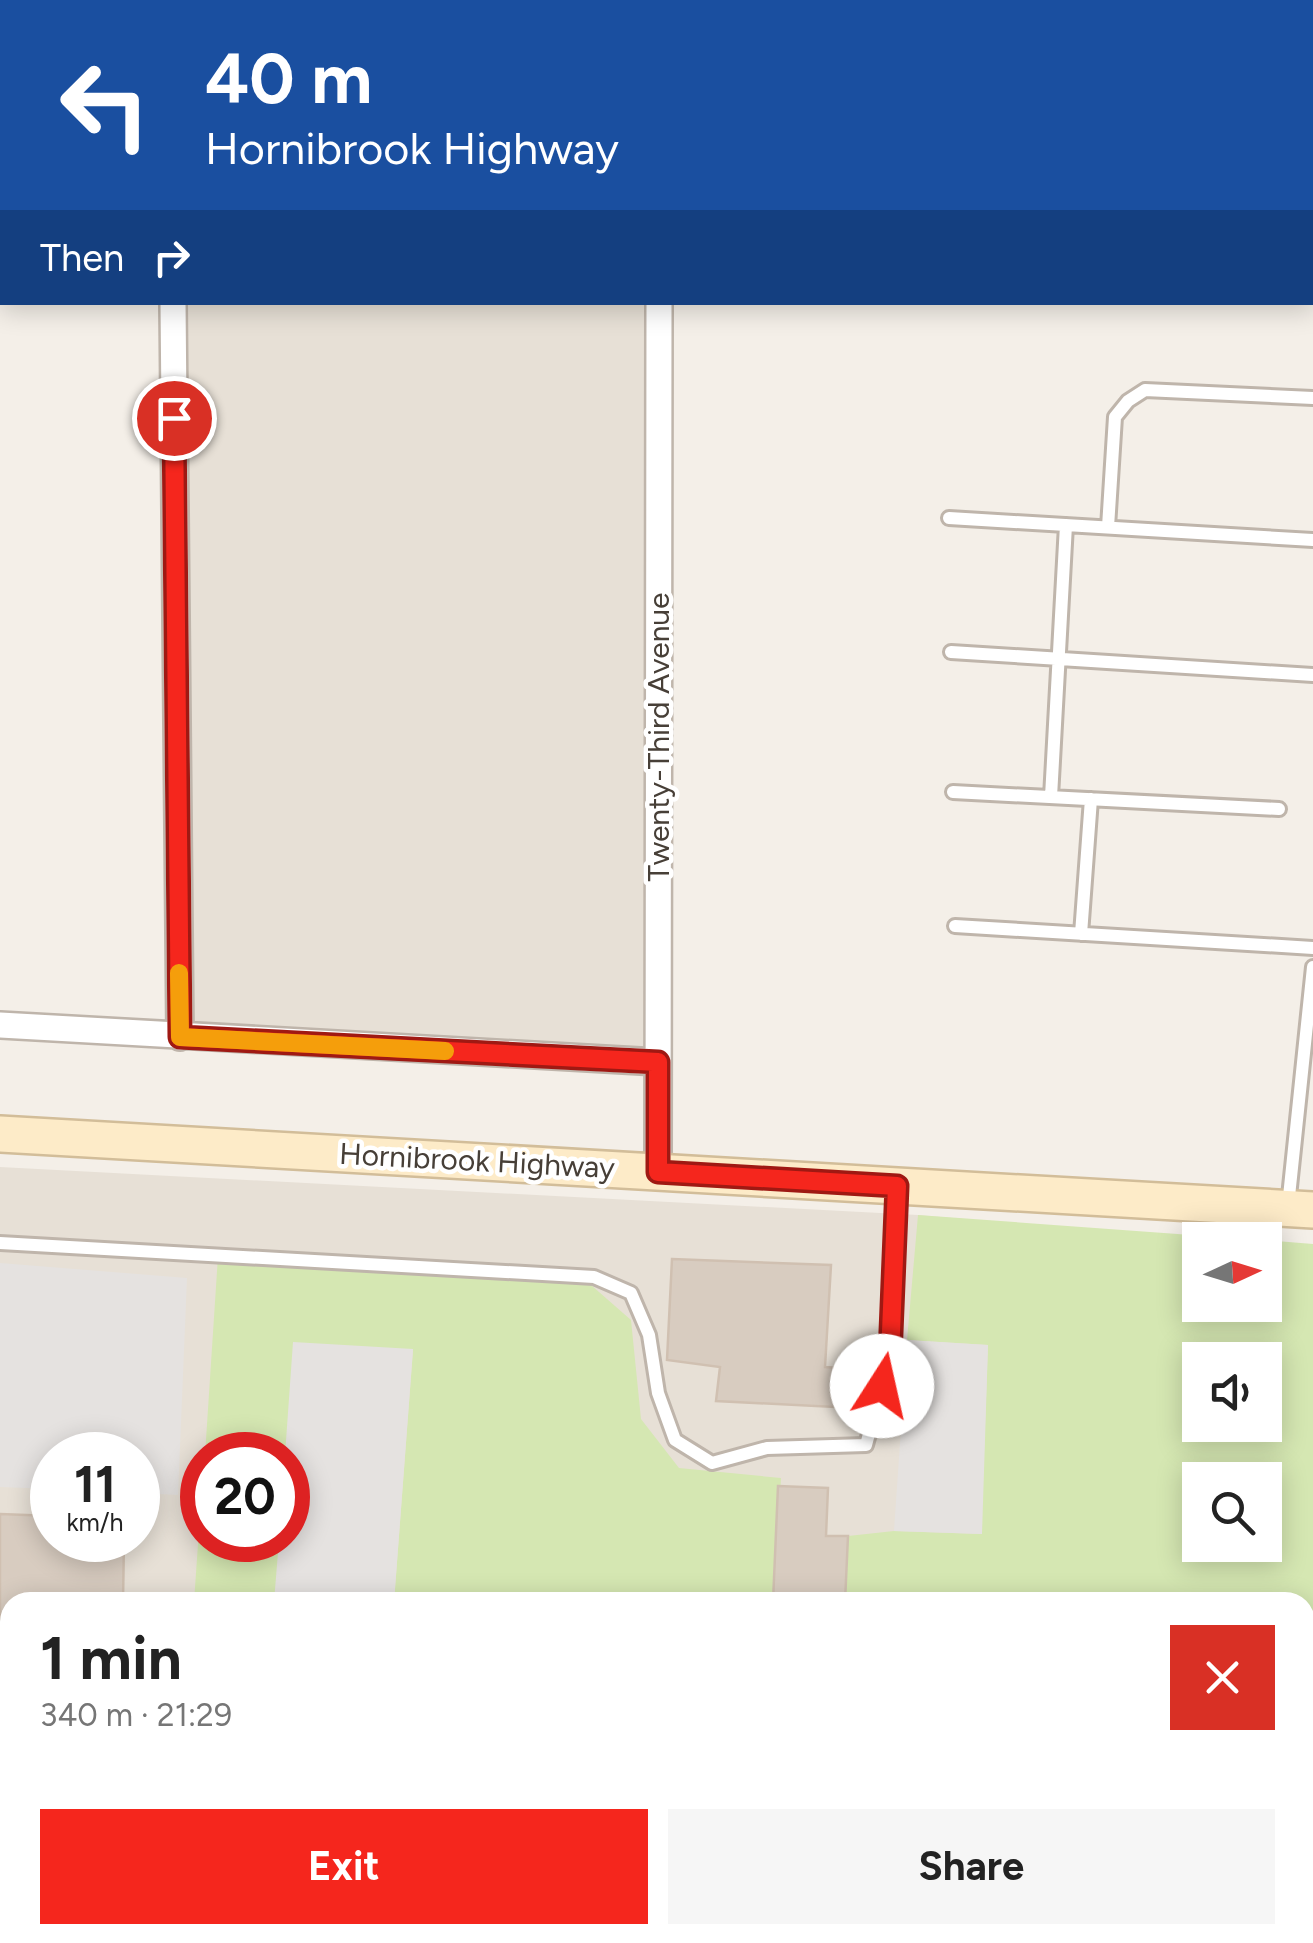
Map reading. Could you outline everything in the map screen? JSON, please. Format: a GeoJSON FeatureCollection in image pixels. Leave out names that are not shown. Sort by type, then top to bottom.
{"type":"FeatureCollection","features":[{"type":"Feature","properties":{"kind":"main road","name":"Hornibrook Highway"},"geometry":{"type":"LineString","coordinates":[[0,1134],[1300,1210]]}},
{"type":"Feature","properties":{"kind":"street"},"geometry":{"type":"LineString","coordinates":[[173,305],[180,1037]]}},
{"type":"Feature","properties":{"kind":"street","name":"Twenty-Third Avenue"},"geometry":{"type":"LineString","coordinates":[[658,1172],[659,305]]}},
{"type":"Feature","properties":{"kind":"street"},"geometry":{"type":"LineString","coordinates":[[0,1026],[658,1062]]}},
{"type":"Feature","properties":{"kind":"lane"},"geometry":{"type":"LineString","coordinates":[[1108,528],[1116,417],[1128,401],[1145,390],[1313,398]]}},
{"type":"Feature","properties":{"kind":"lane"},"geometry":{"type":"LineString","coordinates":[[949,518],[1313,540]]}},
{"type":"Feature","properties":{"kind":"lane"},"geometry":{"type":"LineString","coordinates":[[1051,797],[1066,525]]}},
{"type":"Feature","properties":{"kind":"lane"},"geometry":{"type":"LineString","coordinates":[[952,652],[1313,675]]}},
{"type":"Feature","properties":{"kind":"lane"},"geometry":{"type":"LineString","coordinates":[[953,792],[1279,809]]}},
{"type":"Feature","properties":{"kind":"lane"},"geometry":{"type":"LineString","coordinates":[[1081,934],[1091,800]]}},
{"type":"Feature","properties":{"kind":"lane"},"geometry":{"type":"LineString","coordinates":[[955,926],[1313,948]]}},
{"type":"Feature","properties":{"kind":"lane"},"geometry":{"type":"LineString","coordinates":[[1300,1210],[1313,967]]}},
{"type":"Feature","properties":{"kind":"lane"},"geometry":{"type":"LineString","coordinates":[[0,1242],[594,1277],[631,1293],[649,1335],[658,1392],[675,1440],[712,1463],[767,1448],[866,1444],[890,1356],[897,1186]]}},
{"type":"Feature","properties":{"kind":"shaded area"},"geometry":{"type":"Polygon","coordinates":[[[173,305],[659,305],[658,1062],[180,1037],[173,305]]]}},
{"type":"Feature","properties":{"kind":"shaded area"},"geometry":{"type":"Polygon","coordinates":[[[0,1167],[918,1215],[1182,1238],[1182,1322],[1282,1322],[1282,1284],[1313,1247],[1313,1592],[0,1592],[0,1167]]]}},
{"type":"Feature","properties":{"kind":"shaded area"},"geometry":{"type":"Polygon","coordinates":[[[0,1263],[187,1278],[178,1495],[160,1494],[160,1432],[30,1432],[30,1488],[0,1487],[0,1263]]]}},
{"type":"Feature","properties":{"kind":"shaded area"},"geometry":{"type":"Polygon","coordinates":[[[907,1340],[988,1345],[982,1534],[894,1531],[907,1340]]]}},
{"type":"Feature","properties":{"kind":"shaded area"},"geometry":{"type":"Polygon","coordinates":[[[293,1342],[413,1349],[395,1592],[275,1592],[277,1562],[310,1562],[310,1432],[287,1432],[293,1342]]]}},
{"type":"Feature","properties":{"kind":"green space"},"geometry":{"type":"Polygon","coordinates":[[[918,1215],[1182,1234],[1182,1322],[1282,1322],[1282,1241],[1313,1244],[1313,1592],[845,1592],[848,1536],[894,1531],[981,1534],[988,1345],[907,1340],[918,1215]]]}},
{"type":"Feature","properties":{"kind":"green space"},"geometry":{"type":"Polygon","coordinates":[[[218,1256],[591,1285],[631,1320],[641,1419],[679,1468],[781,1478],[775,1592],[395,1592],[413,1350],[310,1435],[310,1432],[207,1432],[218,1256]]]}},
{"type":"Feature","properties":{"kind":"green space"},"geometry":{"type":"Polygon","coordinates":[[[197,1562],[279,1562],[277,1592],[195,1592],[197,1562]]]}},
{"type":"Feature","properties":{"kind":"building"},"geometry":{"type":"Polygon","coordinates":[[[672,1259],[831,1265],[825,1367],[858,1369],[854,1408],[716,1401],[720,1367],[667,1360],[672,1259]]]}},
{"type":"Feature","properties":{"kind":"building"},"geometry":{"type":"Polygon","coordinates":[[[778,1486],[828,1488],[826,1536],[848,1536],[845,1592],[773,1592],[778,1486]]]}},
{"type":"Feature","properties":{"kind":"building"},"geometry":{"type":"Polygon","coordinates":[[[0,1514],[30,1515],[30,1562],[124,1562],[123,1592],[0,1592],[0,1514]]]}},
{"type":"Feature","properties":{"kind":"slow traffic"},"geometry":{"type":"LineString","coordinates":[[179,973],[180,1037],[445,1051]]}},
{"type":"Feature","properties":{"kind":"route"},"geometry":{"type":"LineString","coordinates":[[174,418],[180,1037],[658,1062],[658,1172],[897,1186],[890,1356],[882,1386]]}}]}
